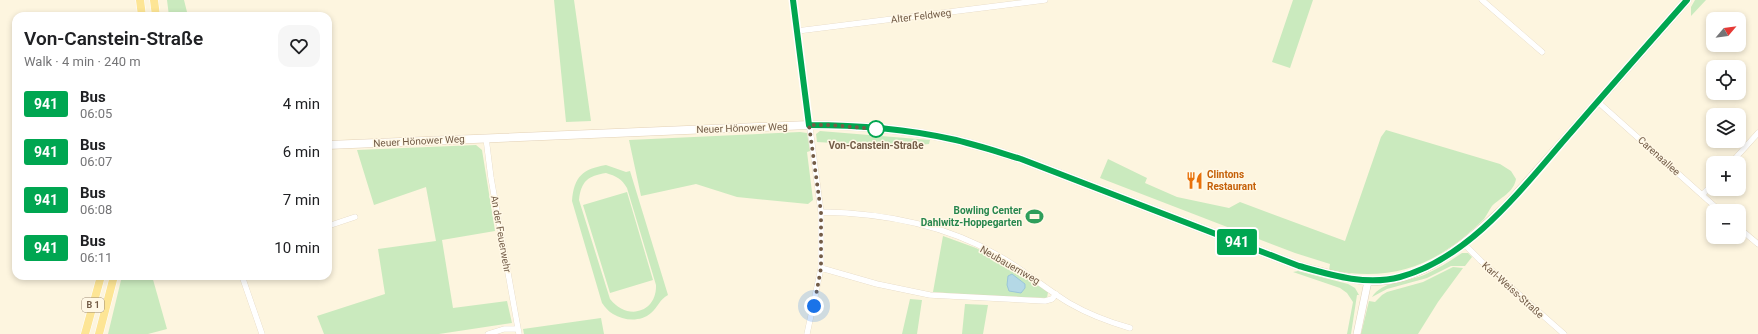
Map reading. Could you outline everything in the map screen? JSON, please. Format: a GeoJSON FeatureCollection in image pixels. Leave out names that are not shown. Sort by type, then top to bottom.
{"type":"FeatureCollection","features":[{"type":"Feature","properties":{"kind":"main road"},"geometry":{"type":"LineString","coordinates":[[140,0],[142,12]]}},
{"type":"Feature","properties":{"kind":"main road"},"geometry":{"type":"LineString","coordinates":[[154,0],[156,12]]}},
{"type":"Feature","properties":{"kind":"main road","name":"Neuer Hönower Weg"},"geometry":{"type":"LineString","coordinates":[[332,145],[809,125],[831,125],[925,134],[980,146],[1021,159],[1299,266],[1331,275],[1368,281],[1383,280],[1415,272],[1445,257],[1464,244],[1506,206],[1687,0]]}},
{"type":"Feature","properties":{"kind":"main road","name":"B 1"},"geometry":{"type":"LineString","coordinates":[[85,334],[100,280]]}},
{"type":"Feature","properties":{"kind":"main road","name":"B 1"},"geometry":{"type":"LineString","coordinates":[[98,334],[113,280]]}},
{"type":"Feature","properties":{"kind":"street"},"geometry":{"type":"LineString","coordinates":[[793,0],[821,212],[821,268],[807,334]]}},
{"type":"Feature","properties":{"kind":"street","name":"Alter Feldweg"},"geometry":{"type":"LineString","coordinates":[[797,31],[1045,0]]}},
{"type":"Feature","properties":{"kind":"street"},"geometry":{"type":"LineString","coordinates":[[1482,0],[1542,52]]}},
{"type":"Feature","properties":{"kind":"street","name":"Carenaallee"},"geometry":{"type":"LineString","coordinates":[[1598,102],[1712,204]]}},
{"type":"Feature","properties":{"kind":"street"},"geometry":{"type":"LineString","coordinates":[[1737,156],[1758,133]]}},
{"type":"Feature","properties":{"kind":"street","name":"An der Feuerwehr"},"geometry":{"type":"LineString","coordinates":[[486,138],[491,178],[518,332],[504,329],[488,334]]}},
{"type":"Feature","properties":{"kind":"street"},"geometry":{"type":"LineString","coordinates":[[1702,195],[1706,191]]}},
{"type":"Feature","properties":{"kind":"street","name":"Neubauernweg"},"geometry":{"type":"LineString","coordinates":[[821,212],[856,212],[886,217],[953,235],[1000,257],[1056,294],[1088,312],[1130,328]]}},
{"type":"Feature","properties":{"kind":"street"},"geometry":{"type":"LineString","coordinates":[[332,225],[355,217]]}},
{"type":"Feature","properties":{"kind":"street"},"geometry":{"type":"LineString","coordinates":[[1746,234],[1758,244]]}},
{"type":"Feature","properties":{"kind":"street","name":"Karl-Weiss-Straße"},"geometry":{"type":"LineString","coordinates":[[1464,244],[1481,261],[1564,334]]}},
{"type":"Feature","properties":{"kind":"street","name":"Neubauernweg"},"geometry":{"type":"LineString","coordinates":[[821,268],[877,284],[930,295],[1045,301],[1052,299],[1056,294]]}},
{"type":"Feature","properties":{"kind":"street"},"geometry":{"type":"LineString","coordinates":[[243,280],[262,334]]}},
{"type":"Feature","properties":{"kind":"street"},"geometry":{"type":"LineString","coordinates":[[1357,334],[1368,281]]}},
{"type":"Feature","properties":{"kind":"green space"},"geometry":{"type":"Polygon","coordinates":[[[167,0],[184,0],[187,12],[168,12],[167,0]]]}},
{"type":"Feature","properties":{"kind":"green space"},"geometry":{"type":"Polygon","coordinates":[[[554,0],[574,0],[591,121],[566,122],[554,0]]]}},
{"type":"Feature","properties":{"kind":"green space"},"geometry":{"type":"Polygon","coordinates":[[[1293,0],[1313,0],[1290,68],[1272,62],[1293,0]]]}},
{"type":"Feature","properties":{"kind":"green space"},"geometry":{"type":"Polygon","coordinates":[[[1695,0],[1706,0],[1691,16],[1691,7],[1695,0]]]}},
{"type":"Feature","properties":{"kind":"green space"},"geometry":{"type":"Polygon","coordinates":[[[1386,130],[1500,164],[1511,171],[1516,179],[1513,188],[1492,206],[1484,219],[1467,235],[1431,259],[1413,267],[1394,272],[1374,274],[1329,270],[1330,264],[1295,253],[1100,178],[1108,159],[1147,178],[1145,183],[1177,197],[1229,208],[1240,202],[1345,241],[1381,137],[1386,130]]]}},
{"type":"Feature","properties":{"kind":"green space"},"geometry":{"type":"Polygon","coordinates":[[[820,131],[930,140],[929,144],[898,147],[817,142],[816,134],[820,131]]]}},
{"type":"Feature","properties":{"kind":"green space"},"geometry":{"type":"Polygon","coordinates":[[[800,132],[807,133],[810,151],[807,152],[813,200],[808,204],[737,197],[696,184],[641,196],[629,140],[800,132]]]}},
{"type":"Feature","properties":{"kind":"green space"},"geometry":{"type":"Polygon","coordinates":[[[476,145],[482,150],[495,231],[442,240],[453,308],[507,301],[512,323],[439,334],[324,334],[317,316],[385,294],[378,249],[436,241],[426,187],[374,205],[357,150],[476,145]]]}},
{"type":"Feature","properties":{"kind":"green space"},"geometry":{"type":"Polygon","coordinates":[[[606,165],[626,172],[630,171],[668,295],[651,313],[642,318],[632,320],[622,318],[610,312],[602,303],[572,201],[575,185],[581,175],[606,165]],[[606,173],[586,180],[579,200],[610,299],[624,310],[632,312],[640,311],[652,302],[655,295],[656,285],[627,188],[621,180],[606,173]]]}},
{"type":"Feature","properties":{"kind":"green space"},"geometry":{"type":"Polygon","coordinates":[[[627,192],[653,280],[610,293],[583,205],[627,192]]]}},
{"type":"Feature","properties":{"kind":"green space"},"geometry":{"type":"Polygon","coordinates":[[[943,236],[976,248],[1019,270],[1048,292],[1047,298],[933,292],[943,236]]]}},
{"type":"Feature","properties":{"kind":"green space"},"geometry":{"type":"Polygon","coordinates":[[[1462,253],[1468,253],[1472,257],[1465,266],[1451,266],[1427,278],[1387,289],[1372,297],[1376,292],[1388,285],[1424,275],[1439,268],[1462,253]]]}},
{"type":"Feature","properties":{"kind":"green space"},"geometry":{"type":"Polygon","coordinates":[[[1453,267],[1463,268],[1438,302],[1418,334],[1361,334],[1369,301],[1375,302],[1387,292],[1423,282],[1453,267]]]}},
{"type":"Feature","properties":{"kind":"green space"},"geometry":{"type":"Polygon","coordinates":[[[1298,271],[1348,284],[1355,288],[1359,295],[1357,295],[1351,334],[1347,334],[1353,302],[1347,293],[1340,288],[1293,272],[1298,271]]]}},
{"type":"Feature","properties":{"kind":"green space"},"geometry":{"type":"Polygon","coordinates":[[[121,280],[153,280],[167,329],[148,334],[108,334],[121,280]]]}},
{"type":"Feature","properties":{"kind":"green space"},"geometry":{"type":"Polygon","coordinates":[[[910,299],[922,300],[917,334],[902,334],[910,299]]]}},
{"type":"Feature","properties":{"kind":"green space"},"geometry":{"type":"Polygon","coordinates":[[[965,304],[988,305],[983,334],[962,334],[965,304]]]}},
{"type":"Feature","properties":{"kind":"green space"},"geometry":{"type":"Polygon","coordinates":[[[601,318],[604,334],[524,334],[523,329],[601,318]]]}},
{"type":"Feature","properties":{"kind":"water"},"geometry":{"type":"Polygon","coordinates":[[[1012,274],[1025,284],[1025,288],[1021,293],[1009,291],[1007,285],[1008,276],[1012,274]]]}},
{"type":"Feature","properties":{"kind":"bus line","name":"941"},"geometry":{"type":"LineString","coordinates":[[793,0],[809,125],[831,125],[925,134],[980,146],[1021,159],[1299,266],[1331,275],[1368,281],[1399,277],[1415,272],[1445,257],[1464,244],[1506,206],[1687,0]]}},
{"type":"Feature","properties":{"kind":"place","name":"Von-Canstein-Straße"},"geometry":{"type":"Point","coordinates":[876,129]}},
{"type":"Feature","properties":{"kind":"place","name":"Clintons Restaurant"},"geometry":{"type":"Point","coordinates":[1194,180]}},
{"type":"Feature","properties":{"kind":"place","name":"Bowling Center Dahlwitz-Hoppegarten"},"geometry":{"type":"Point","coordinates":[1035,216]}},
{"type":"Feature","properties":{"kind":"route"},"geometry":{"type":"LineString","coordinates":[[814,306],[821,268],[821,212],[809,125],[831,125],[876,129]]}}]}
